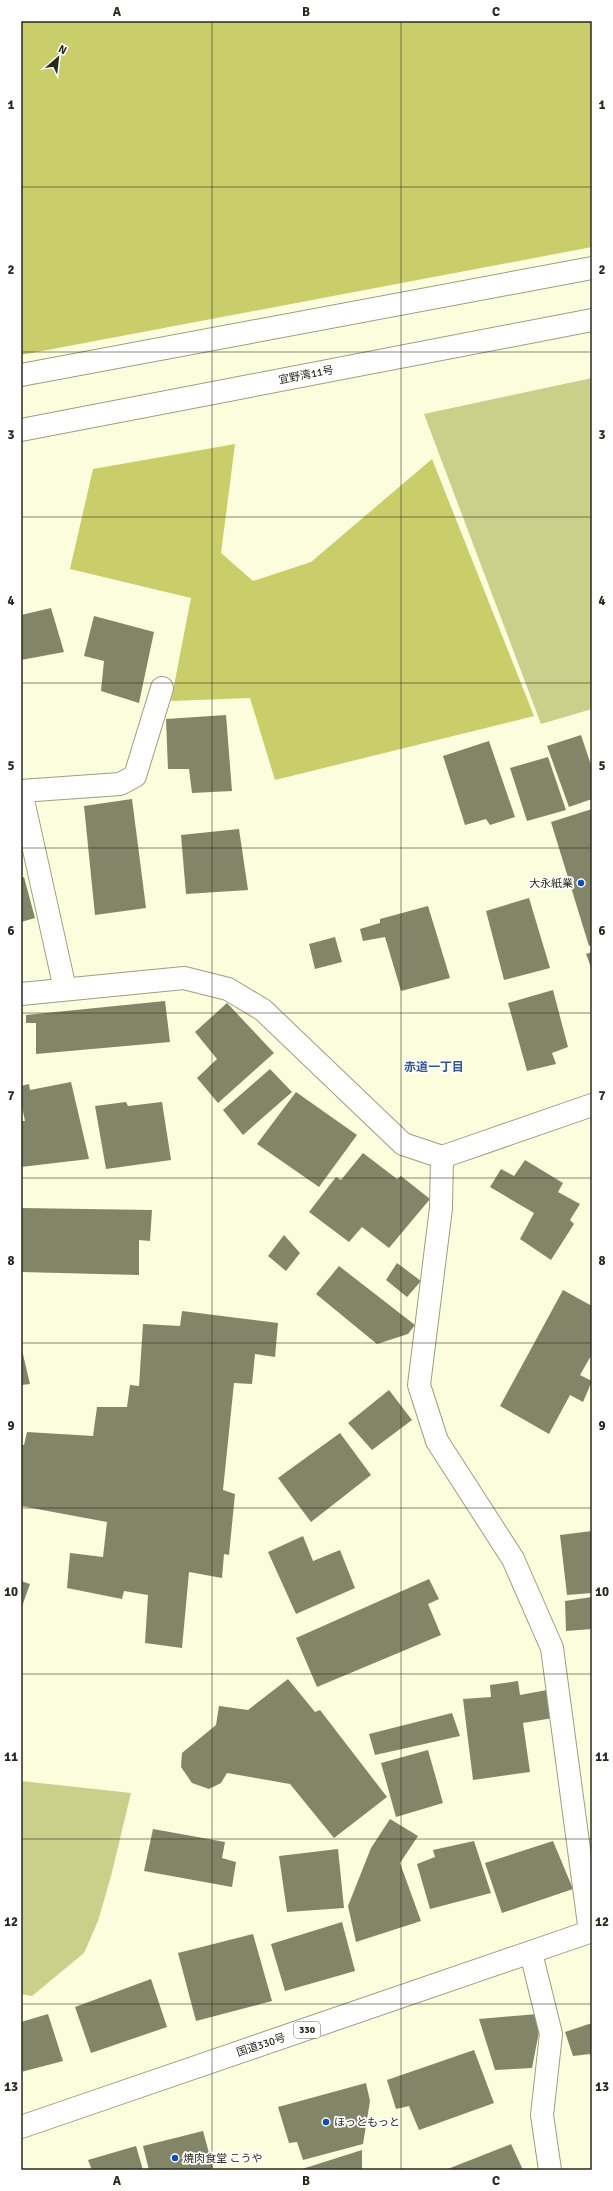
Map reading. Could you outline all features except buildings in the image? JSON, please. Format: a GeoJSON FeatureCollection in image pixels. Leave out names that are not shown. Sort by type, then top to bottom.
{"type":"FeatureCollection","features":[{"type":"Feature","properties":{"kind":"main road"},"geometry":{"type":"LineString","coordinates":[[21,376],[592,268]]}},
{"type":"Feature","properties":{"kind":"main road","name":"宜野湾11号"},"geometry":{"type":"LineString","coordinates":[[21,430],[592,320]]}},
{"type":"Feature","properties":{"kind":"main road"},"geometry":{"type":"LineString","coordinates":[[65,989],[21,791],[120,784],[135,776],[162,688]]}},
{"type":"Feature","properties":{"kind":"main road"},"geometry":{"type":"LineString","coordinates":[[21,994],[184,978],[228,989],[262,1010],[403,1144],[442,1157],[592,1105]]}},
{"type":"Feature","properties":{"kind":"main road"},"geometry":{"type":"LineString","coordinates":[[442,1157],[441,1208],[419,1385],[437,1441],[513,1559],[552,1648],[591,1932]]}},
{"type":"Feature","properties":{"kind":"main road","name":"国道330号"},"geometry":{"type":"LineString","coordinates":[[21,2126],[591,1932]]}},
{"type":"Feature","properties":{"kind":"main road"},"geometry":{"type":"LineString","coordinates":[[531,1953],[551,2034],[542,2115],[550,2170]]}},
{"type":"Feature","properties":{"kind":"green space"},"geometry":{"type":"Polygon","coordinates":[[[21,21],[592,21],[592,247],[21,355],[21,21]]]}},
{"type":"Feature","properties":{"kind":"green space"},"geometry":{"type":"Polygon","coordinates":[[[592,378],[592,709],[541,724],[424,414],[592,378]]]}},
{"type":"Feature","properties":{"kind":"green space"},"geometry":{"type":"Polygon","coordinates":[[[235,444],[221,553],[253,581],[311,562],[432,459],[534,716],[275,780],[250,698],[171,701],[191,598],[70,569],[93,469],[235,444]]]}},
{"type":"Feature","properties":{"kind":"green space"},"geometry":{"type":"Polygon","coordinates":[[[21,1781],[131,1793],[111,1876],[98,1921],[84,1953],[32,1996],[21,1994],[21,1781]]]}},
{"type":"Feature","properties":{"kind":"place","name":"大永紙業"},"geometry":{"type":"Point","coordinates":[581,883]}},
{"type":"Feature","properties":{"kind":"place","name":"ほっともっと"},"geometry":{"type":"Point","coordinates":[326,2122]}},
{"type":"Feature","properties":{"kind":"place","name":"焼肉食堂 こうや"},"geometry":{"type":"Point","coordinates":[175,2158]}},
{"type":"Feature","properties":{"kind":"district","name":"赤道一丁目"},"geometry":{"type":"Point","coordinates":[434,1067]}}]}
